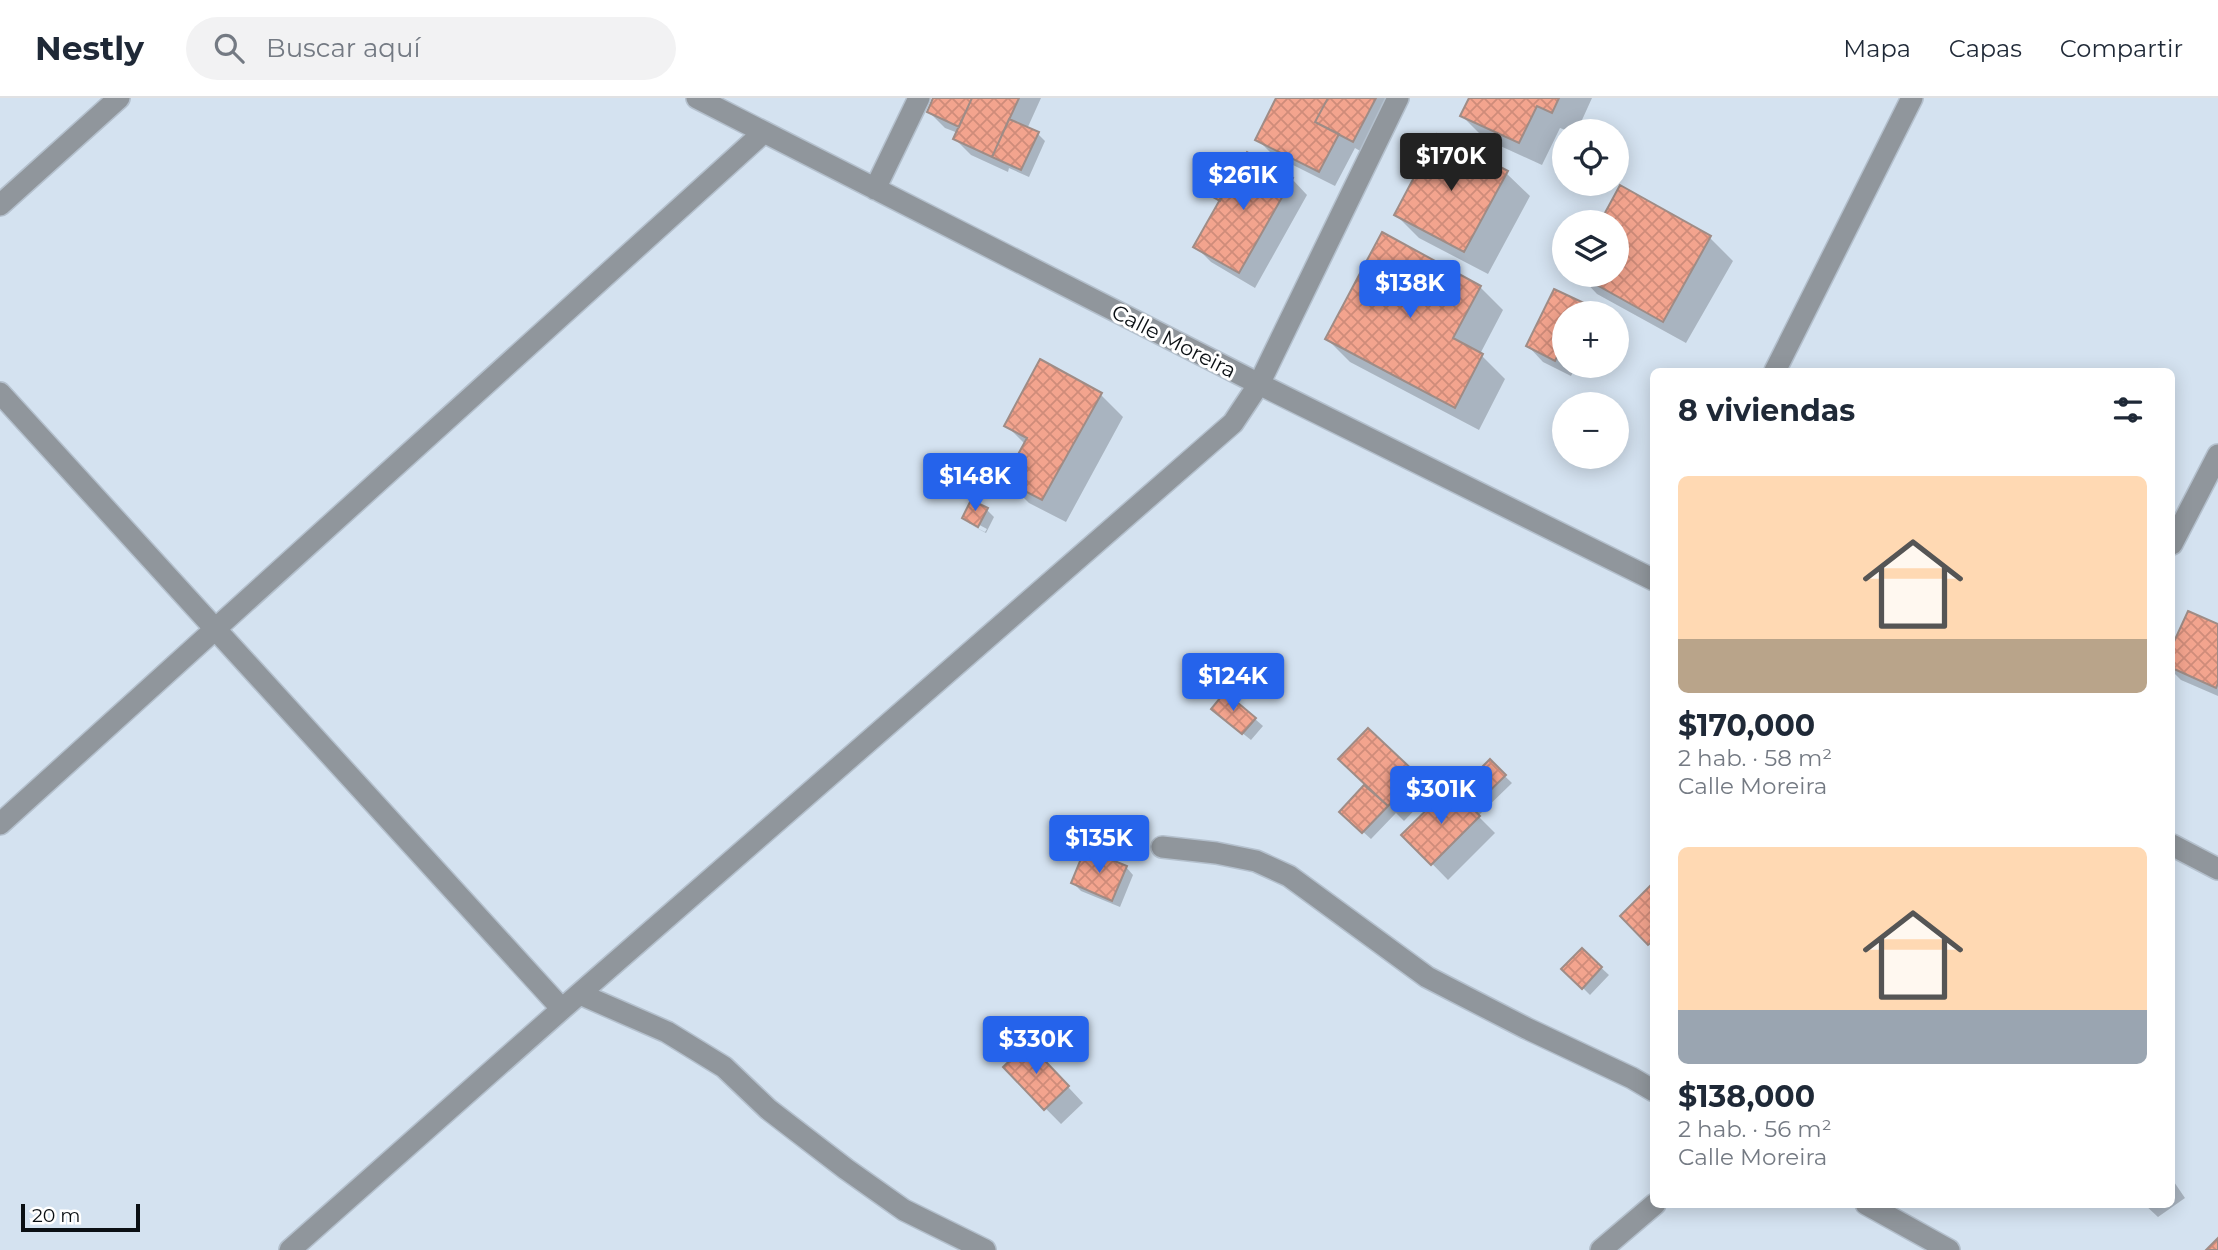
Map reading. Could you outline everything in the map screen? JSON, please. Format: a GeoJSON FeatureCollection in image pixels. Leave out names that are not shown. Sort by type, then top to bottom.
{"type":"FeatureCollection","features":[{"type":"Feature","properties":{"kind":"street"},"geometry":{"type":"LineString","coordinates":[[0,205],[119,98]]}},
{"type":"Feature","properties":{"kind":"street","name":"Calle Moreira"},"geometry":{"type":"LineString","coordinates":[[697,98],[1259,384],[1650,578]]}},
{"type":"Feature","properties":{"kind":"street"},"geometry":{"type":"LineString","coordinates":[[875,189],[919,98]]}},
{"type":"Feature","properties":{"kind":"street"},"geometry":{"type":"LineString","coordinates":[[290,1250],[1233,423],[1259,384],[1398,98]]}},
{"type":"Feature","properties":{"kind":"street"},"geometry":{"type":"LineString","coordinates":[[1777,368],[1912,98]]}},
{"type":"Feature","properties":{"kind":"street"},"geometry":{"type":"LineString","coordinates":[[0,824],[764,132]]}},
{"type":"Feature","properties":{"kind":"street"},"geometry":{"type":"LineString","coordinates":[[0,393],[562,1009]]}},
{"type":"Feature","properties":{"kind":"street"},"geometry":{"type":"LineString","coordinates":[[2175,538],[2218,455]]}},
{"type":"Feature","properties":{"kind":"street"},"geometry":{"type":"LineString","coordinates":[[1162,846],[1256,861],[1289,876],[1427,976],[1650,1089]]}},
{"type":"Feature","properties":{"kind":"street"},"geometry":{"type":"LineString","coordinates":[[2175,847],[2218,869]]}},
{"type":"Feature","properties":{"kind":"street"},"geometry":{"type":"LineString","coordinates":[[580,994],[667,1032],[724,1067],[768,1109],[894,1203],[985,1250]]}},
{"type":"Feature","properties":{"kind":"street"},"geometry":{"type":"LineString","coordinates":[[1601,1250],[1650,1208]]}},
{"type":"Feature","properties":{"kind":"street"},"geometry":{"type":"LineString","coordinates":[[1873,1208],[1949,1250]]}},
{"type":"Feature","properties":{"kind":"building"},"geometry":{"type":"Polygon","coordinates":[[[933,98],[972,98],[959,127],[927,112],[933,98]]]}},
{"type":"Feature","properties":{"kind":"building"},"geometry":{"type":"Polygon","coordinates":[[[972,98],[1019,98],[992,157],[953,139],[972,98]]]}},
{"type":"Feature","properties":{"kind":"building"},"geometry":{"type":"Polygon","coordinates":[[[1276,98],[1328,98],[1315,122],[1339,134],[1319,172],[1255,140],[1276,98]]]}},
{"type":"Feature","properties":{"kind":"building"},"geometry":{"type":"Polygon","coordinates":[[[1328,98],[1376,98],[1353,142],[1315,122],[1328,98]]]}},
{"type":"Feature","properties":{"kind":"building"},"geometry":{"type":"Polygon","coordinates":[[[1469,98],[1559,98],[1552,113],[1537,106],[1519,143],[1460,116],[1469,98]]]}},
{"type":"Feature","properties":{"kind":"building"},"geometry":{"type":"Polygon","coordinates":[[[1009,119],[1039,132],[1021,170],[992,157],[1009,119]]]}},
{"type":"Feature","properties":{"kind":"building"},"geometry":{"type":"Polygon","coordinates":[[[1437,134],[1508,171],[1464,252],[1394,215],[1437,134]]]}},
{"type":"Feature","properties":{"kind":"building"},"geometry":{"type":"Polygon","coordinates":[[[1247,152],[1293,178],[1239,273],[1193,247],[1247,152]]]}},
{"type":"Feature","properties":{"kind":"building"},"geometry":{"type":"Polygon","coordinates":[[[1221,161],[1237,170],[1220,201],[1204,192],[1221,161]]]}},
{"type":"Feature","properties":{"kind":"building"},"geometry":{"type":"Polygon","coordinates":[[[1629,190],[1711,236],[1663,322],[1600,287],[1629,287],[1629,210],[1606,210],[1614,196],[1629,196],[1629,190]]]}},
{"type":"Feature","properties":{"kind":"building"},"geometry":{"type":"Polygon","coordinates":[[[1382,232],[1481,286],[1453,338],[1483,354],[1455,408],[1325,339],[1382,232]]]}},
{"type":"Feature","properties":{"kind":"building"},"geometry":{"type":"Polygon","coordinates":[[[1554,289],[1580,301],[1552,301],[1552,359],[1526,346],[1554,289]]]}},
{"type":"Feature","properties":{"kind":"building"},"geometry":{"type":"Polygon","coordinates":[[[1040,359],[1102,393],[1042,500],[1004,480],[1027,438],[1004,426],[1040,359]]]}},
{"type":"Feature","properties":{"kind":"building"},"geometry":{"type":"Polygon","coordinates":[[[971,500],[988,508],[978,527],[962,518],[971,500]]]}},
{"type":"Feature","properties":{"kind":"building"},"geometry":{"type":"Polygon","coordinates":[[[2188,611],[2218,624],[2216,688],[2175,669],[2175,639],[2188,611]]]}},
{"type":"Feature","properties":{"kind":"building"},"geometry":{"type":"Polygon","coordinates":[[[1225,692],[1256,718],[1242,734],[1211,709],[1225,692]]]}},
{"type":"Feature","properties":{"kind":"building"},"geometry":{"type":"Polygon","coordinates":[[[1368,728],[1418,775],[1388,806],[1338,759],[1368,728]]]}},
{"type":"Feature","properties":{"kind":"building"},"geometry":{"type":"Polygon","coordinates":[[[1490,759],[1506,775],[1472,808],[1457,792],[1490,759]]]}},
{"type":"Feature","properties":{"kind":"building"},"geometry":{"type":"Polygon","coordinates":[[[1364,785],[1388,806],[1362,833],[1339,812],[1364,785]]]}},
{"type":"Feature","properties":{"kind":"building"},"geometry":{"type":"Polygon","coordinates":[[[1451,786],[1480,816],[1431,865],[1401,835],[1451,786]]]}},
{"type":"Feature","properties":{"kind":"building"},"geometry":{"type":"Polygon","coordinates":[[[1085,849],[1127,866],[1112,901],[1071,883],[1085,849]]]}},
{"type":"Feature","properties":{"kind":"building"},"geometry":{"type":"Polygon","coordinates":[[[1650,886],[1650,943],[1648,945],[1620,916],[1650,886]]]}},
{"type":"Feature","properties":{"kind":"building"},"geometry":{"type":"Polygon","coordinates":[[[1582,948],[1602,967],[1582,989],[1561,969],[1582,948]]]}},
{"type":"Feature","properties":{"kind":"building"},"geometry":{"type":"Polygon","coordinates":[[[1028,1043],[1069,1086],[1044,1110],[1003,1067],[1028,1043]]]}},
{"type":"Feature","properties":{"kind":"building"},"geometry":{"type":"Polygon","coordinates":[[[2218,1238],[2218,1250],[2206,1250],[2218,1238]]]}}]}
